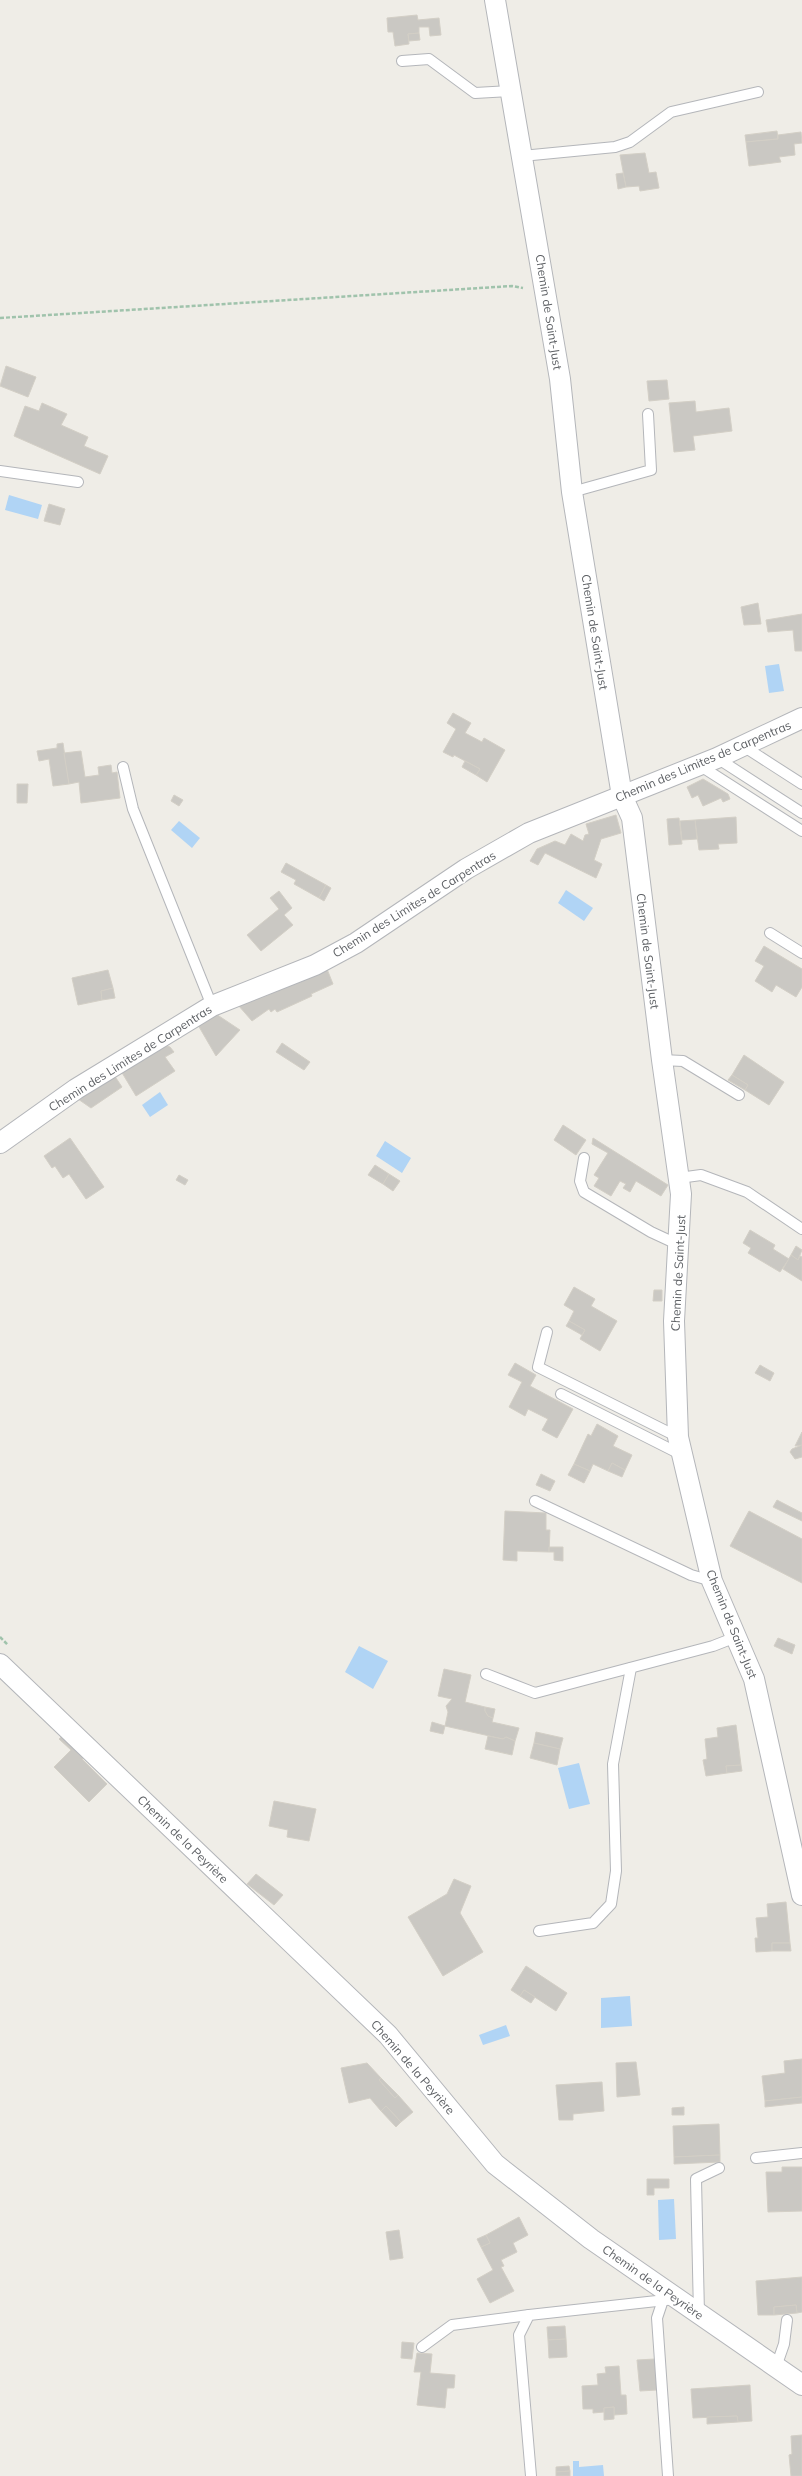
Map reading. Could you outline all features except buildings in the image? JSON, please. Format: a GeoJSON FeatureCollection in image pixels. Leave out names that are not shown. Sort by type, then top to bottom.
{"type":"FeatureCollection","features":[{"type":"Feature","properties":{"kind":"street","name":"Chemin de Saint-Just"},"geometry":{"type":"LineString","coordinates":[[495,0],[546,292],[560,380],[572,492],[622,796],[632,818],[662,1060],[679,1178],[681,1194],[674,1321],[680,1446],[712,1581],[754,1678],[802,1895]]}},
{"type":"Feature","properties":{"kind":"street","name":"Chemin des Limites de Carpentras"},"geometry":{"type":"LineString","coordinates":[[0,1143],[76,1089],[212,1006],[315,966],[356,943],[466,869],[529,834],[708,762],[802,718]]}},
{"type":"Feature","properties":{"kind":"street","name":"Chemin de la Peyrière"},"geometry":{"type":"LineString","coordinates":[[0,1664],[388,2035],[495,2164],[670,2300],[699,2314],[802,2385]]}},
{"type":"Feature","properties":{"kind":"lane"},"geometry":{"type":"LineString","coordinates":[[402,60],[429,59],[475,93],[512,92]]}},
{"type":"Feature","properties":{"kind":"lane"},"geometry":{"type":"LineString","coordinates":[[522,156],[615,147],[630,142],[672,112],[758,92]]}},
{"type":"Feature","properties":{"kind":"lane"},"geometry":{"type":"LineString","coordinates":[[572,492],[651,470],[648,414]]}},
{"type":"Feature","properties":{"kind":"lane"},"geometry":{"type":"LineString","coordinates":[[0,471],[78,482]]}},
{"type":"Feature","properties":{"kind":"lane"},"geometry":{"type":"LineString","coordinates":[[743,746],[802,784]]}},
{"type":"Feature","properties":{"kind":"lane"},"geometry":{"type":"LineString","coordinates":[[708,762],[802,813]]}},
{"type":"Feature","properties":{"kind":"lane"},"geometry":{"type":"LineString","coordinates":[[708,762],[802,831]]}},
{"type":"Feature","properties":{"kind":"lane"},"geometry":{"type":"LineString","coordinates":[[123,767],[132,809],[173,904],[212,1006]]}},
{"type":"Feature","properties":{"kind":"lane"},"geometry":{"type":"LineString","coordinates":[[770,933],[802,953]]}},
{"type":"Feature","properties":{"kind":"lane"},"geometry":{"type":"LineString","coordinates":[[662,1060],[683,1061],[739,1094]]}},
{"type":"Feature","properties":{"kind":"lane"},"geometry":{"type":"LineString","coordinates":[[584,1158],[580,1181],[584,1192],[651,1232],[679,1245]]}},
{"type":"Feature","properties":{"kind":"lane"},"geometry":{"type":"LineString","coordinates":[[679,1178],[701,1175],[747,1192],[802,1229]]}},
{"type":"Feature","properties":{"kind":"lane"},"geometry":{"type":"LineString","coordinates":[[547,1332],[538,1367],[680,1446]]}},
{"type":"Feature","properties":{"kind":"lane"},"geometry":{"type":"LineString","coordinates":[[561,1394],[680,1446]]}},
{"type":"Feature","properties":{"kind":"lane"},"geometry":{"type":"LineString","coordinates":[[535,1501],[691,1575],[712,1581]]}},
{"type":"Feature","properties":{"kind":"lane"},"geometry":{"type":"LineString","coordinates":[[486,1674],[535,1693],[713,1646],[736,1637]]}},
{"type":"Feature","properties":{"kind":"lane"},"geometry":{"type":"LineString","coordinates":[[539,1931],[593,1923],[611,1904],[616,1871],[613,1764],[631,1668]]}},
{"type":"Feature","properties":{"kind":"lane"},"geometry":{"type":"LineString","coordinates":[[756,2158],[802,2153]]}},
{"type":"Feature","properties":{"kind":"lane"},"geometry":{"type":"LineString","coordinates":[[699,2314],[696,2179],[719,2168]]}},
{"type":"Feature","properties":{"kind":"lane"},"geometry":{"type":"LineString","coordinates":[[422,2347],[452,2325],[670,2300]]}},
{"type":"Feature","properties":{"kind":"lane"},"geometry":{"type":"LineString","coordinates":[[668,2476],[657,2318],[670,2300]]}},
{"type":"Feature","properties":{"kind":"lane"},"geometry":{"type":"LineString","coordinates":[[530,2315],[519,2335],[531,2476]]}},
{"type":"Feature","properties":{"kind":"lane"},"geometry":{"type":"LineString","coordinates":[[776,2367],[784,2344],[787,2320]]}},
{"type":"Feature","properties":{"kind":"path"},"geometry":{"type":"LineString","coordinates":[[0,318],[512,286],[546,292]]}},
{"type":"Feature","properties":{"kind":"water"},"geometry":{"type":"Polygon","coordinates":[[[9,495],[42,505],[38,519],[5,510],[9,495]]]}},
{"type":"Feature","properties":{"kind":"water"},"geometry":{"type":"Polygon","coordinates":[[[779,664],[784,691],[769,693],[765,666],[779,664]]]}},
{"type":"Feature","properties":{"kind":"water"},"geometry":{"type":"Polygon","coordinates":[[[179,821],[200,838],[192,848],[171,830],[179,821]]]}},
{"type":"Feature","properties":{"kind":"water"},"geometry":{"type":"Polygon","coordinates":[[[566,890],[593,908],[584,921],[558,903],[566,890]]]}},
{"type":"Feature","properties":{"kind":"water"},"geometry":{"type":"Polygon","coordinates":[[[160,1092],[168,1105],[150,1117],[142,1105],[160,1092]]]}},
{"type":"Feature","properties":{"kind":"water"},"geometry":{"type":"Polygon","coordinates":[[[385,1141],[411,1158],[402,1173],[376,1156],[385,1141]]]}},
{"type":"Feature","properties":{"kind":"water"},"geometry":{"type":"Polygon","coordinates":[[[359,1646],[388,1661],[373,1689],[345,1672],[359,1646]]]}},
{"type":"Feature","properties":{"kind":"water"},"geometry":{"type":"Polygon","coordinates":[[[579,1763],[590,1804],[569,1809],[558,1768],[579,1763]]]}},
{"type":"Feature","properties":{"kind":"water"},"geometry":{"type":"Polygon","coordinates":[[[630,1996],[632,2026],[601,2028],[601,1998],[630,1996]]]}},
{"type":"Feature","properties":{"kind":"water"},"geometry":{"type":"Polygon","coordinates":[[[506,2025],[510,2036],[483,2045],[479,2035],[506,2025]]]}},
{"type":"Feature","properties":{"kind":"water"},"geometry":{"type":"Polygon","coordinates":[[[674,2199],[676,2239],[659,2240],[658,2200],[674,2199]]]}},
{"type":"Feature","properties":{"kind":"water"},"geometry":{"type":"Polygon","coordinates":[[[573,2461],[579,2461],[579,2467],[603,2465],[604,2476],[573,2476],[573,2461]]]}}]}
